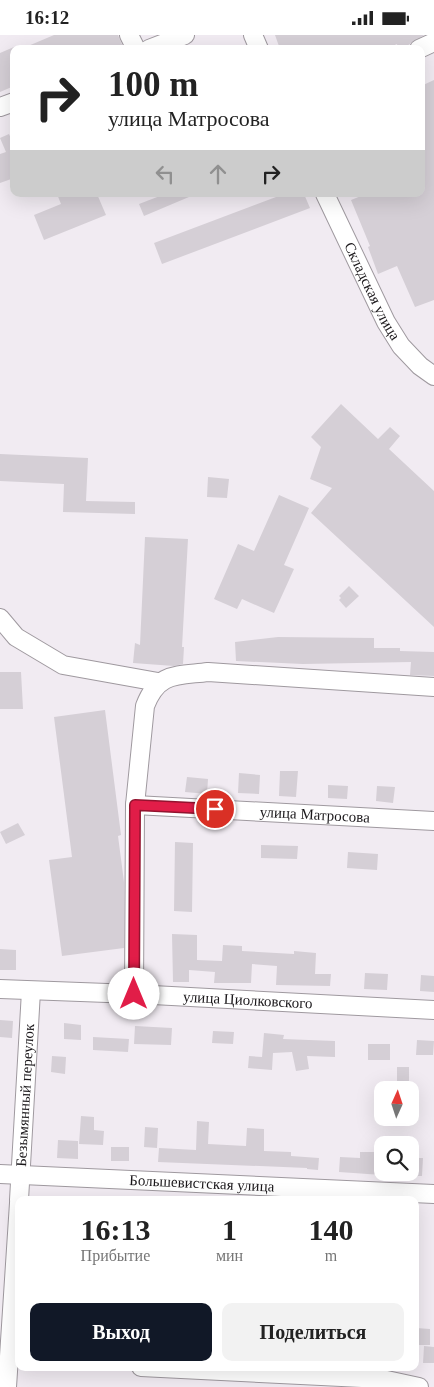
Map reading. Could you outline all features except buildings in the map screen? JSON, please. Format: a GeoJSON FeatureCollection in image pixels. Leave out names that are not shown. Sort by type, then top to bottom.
{"type":"FeatureCollection","features":[{"type":"Feature","properties":{"kind":"street"},"geometry":{"type":"LineString","coordinates":[[159,45],[185,35]]}},
{"type":"Feature","properties":{"kind":"street","name":"Складская улица"},"geometry":{"type":"LineString","coordinates":[[326,197],[386,322],[401,346],[420,366],[434,376]]}},
{"type":"Feature","properties":{"kind":"street"},"geometry":{"type":"LineString","coordinates":[[0,618],[16,637],[63,665],[158,682],[176,676],[208,672],[434,687]]}},
{"type":"Feature","properties":{"kind":"street"},"geometry":{"type":"LineString","coordinates":[[134,994],[135,805],[145,706],[150,693],[158,682]]}},
{"type":"Feature","properties":{"kind":"street","name":"улица Матросова"},"geometry":{"type":"LineString","coordinates":[[135,805],[434,821]]}},
{"type":"Feature","properties":{"kind":"street","name":"улица Циолковского"},"geometry":{"type":"LineString","coordinates":[[0,989],[434,1010]]}},
{"type":"Feature","properties":{"kind":"street","name":"Безымянный переулок"},"geometry":{"type":"LineString","coordinates":[[19,1196],[31,991]]}},
{"type":"Feature","properties":{"kind":"street","name":"Большевистская улица"},"geometry":{"type":"LineString","coordinates":[[0,1174],[434,1194]]}},
{"type":"Feature","properties":{"kind":"street","name":"Безымянный переулок"},"geometry":{"type":"LineString","coordinates":[[7,1387],[15,1265]]}},
{"type":"Feature","properties":{"kind":"street"},"geometry":{"type":"LineString","coordinates":[[221,1371],[382,1379],[419,1387]]}},
{"type":"Feature","properties":{"kind":"route"},"geometry":{"type":"LineString","coordinates":[[134,994],[135,805],[215,809]]}}]}
